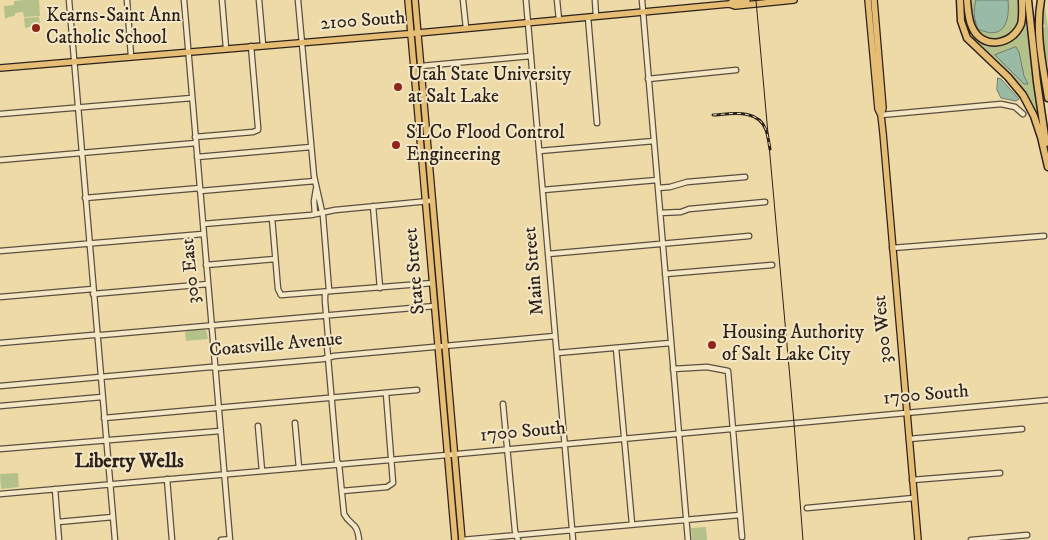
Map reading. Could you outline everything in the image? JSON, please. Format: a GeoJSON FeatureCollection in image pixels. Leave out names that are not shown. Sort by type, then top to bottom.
{"type":"FeatureCollection","features":[{"type":"Feature","properties":{"kind":"highway"},"geometry":{"type":"LineString","coordinates":[[960,0],[961,21],[967,38],[1008,77],[1023,95],[1034,116],[1048,166]]}},
{"type":"Feature","properties":{"kind":"highway"},"geometry":{"type":"LineString","coordinates":[[968,0],[969,20],[974,32],[983,40],[995,43],[1007,40],[1016,31],[1022,16],[1022,0]]}},
{"type":"Feature","properties":{"kind":"highway"},"geometry":{"type":"LineString","coordinates":[[1028,0],[1037,82],[1048,155]]}},
{"type":"Feature","properties":{"kind":"highway"},"geometry":{"type":"LineString","coordinates":[[1041,0],[1039,32],[1048,98]]}},
{"type":"Feature","properties":{"kind":"highway"},"geometry":{"type":"LineString","coordinates":[[1039,32],[1048,76]]}},
{"type":"Feature","properties":{"kind":"main road","name":"State Street"},"geometry":{"type":"LineString","coordinates":[[408,0],[455,540]]}},
{"type":"Feature","properties":{"kind":"main road","name":"State Street"},"geometry":{"type":"LineString","coordinates":[[415,0],[462,540]]}},
{"type":"Feature","properties":{"kind":"main road","name":"2100 South"},"geometry":{"type":"LineString","coordinates":[[729,4],[734,1],[747,0]]}},
{"type":"Feature","properties":{"kind":"main road","name":"2100 South"},"geometry":{"type":"LineString","coordinates":[[0,68],[418,33],[729,4],[735,6],[794,0]]}},
{"type":"Feature","properties":{"kind":"main road","name":"300 West"},"geometry":{"type":"LineString","coordinates":[[868,0],[878,109],[881,115]]}},
{"type":"Feature","properties":{"kind":"main road","name":"300 West"},"geometry":{"type":"LineString","coordinates":[[874,0],[883,108],[881,115],[918,540]]}},
{"type":"Feature","properties":{"kind":"street"},"geometry":{"type":"LineString","coordinates":[[69,0],[114,540]]}},
{"type":"Feature","properties":{"kind":"street"},"geometry":{"type":"LineString","coordinates":[[127,0],[131,56]]}},
{"type":"Feature","properties":{"kind":"street","name":"300 East"},"geometry":{"type":"LineString","coordinates":[[184,0],[230,540]]}},
{"type":"Feature","properties":{"kind":"street"},"geometry":{"type":"LineString","coordinates":[[222,0],[226,48]]}},
{"type":"Feature","properties":{"kind":"street"},"geometry":{"type":"LineString","coordinates":[[259,0],[263,45]]}},
{"type":"Feature","properties":{"kind":"street"},"geometry":{"type":"LineString","coordinates":[[298,0],[311,147],[316,188],[322,212],[329,290],[325,294],[327,346],[337,461],[339,464],[345,518],[357,528],[359,540]]}},
{"type":"Feature","properties":{"kind":"street"},"geometry":{"type":"LineString","coordinates":[[463,0],[466,28]]}},
{"type":"Feature","properties":{"kind":"street","name":"Main Street"},"geometry":{"type":"LineString","coordinates":[[526,0],[573,540]]}},
{"type":"Feature","properties":{"kind":"street"},"geometry":{"type":"LineString","coordinates":[[557,0],[559,20]]}},
{"type":"Feature","properties":{"kind":"street"},"geometry":{"type":"LineString","coordinates":[[595,0],[596,16]]}},
{"type":"Feature","properties":{"kind":"street"},"geometry":{"type":"LineString","coordinates":[[642,0],[688,540]]}},
{"type":"Feature","properties":{"kind":"street"},"geometry":{"type":"LineString","coordinates":[[588,17],[597,123]]}},
{"type":"Feature","properties":{"kind":"street"},"geometry":{"type":"LineString","coordinates":[[195,137],[258,130],[251,46]]}},
{"type":"Feature","properties":{"kind":"street"},"geometry":{"type":"LineString","coordinates":[[421,66],[531,56]]}},
{"type":"Feature","properties":{"kind":"street"},"geometry":{"type":"LineString","coordinates":[[648,79],[736,70]]}},
{"type":"Feature","properties":{"kind":"street"},"geometry":{"type":"LineString","coordinates":[[0,114],[192,98]]}},
{"type":"Feature","properties":{"kind":"street"},"geometry":{"type":"LineString","coordinates":[[881,115],[1001,104],[1015,106],[1023,114]]}},
{"type":"Feature","properties":{"kind":"street"},"geometry":{"type":"LineString","coordinates":[[539,152],[654,141]]}},
{"type":"Feature","properties":{"kind":"street"},"geometry":{"type":"LineString","coordinates":[[0,160],[196,143]]}},
{"type":"Feature","properties":{"kind":"street"},"geometry":{"type":"LineString","coordinates":[[197,157],[311,147]]}},
{"type":"Feature","properties":{"kind":"street"},"geometry":{"type":"LineString","coordinates":[[658,188],[687,182],[745,176]]}},
{"type":"Feature","properties":{"kind":"street"},"geometry":{"type":"LineString","coordinates":[[543,190],[657,180]]}},
{"type":"Feature","properties":{"kind":"street"},"geometry":{"type":"LineString","coordinates":[[85,198],[315,181]]}},
{"type":"Feature","properties":{"kind":"street"},"geometry":{"type":"LineString","coordinates":[[315,214],[316,188]]}},
{"type":"Feature","properties":{"kind":"street"},"geometry":{"type":"LineString","coordinates":[[203,224],[433,201]]}},
{"type":"Feature","properties":{"kind":"street"},"geometry":{"type":"LineString","coordinates":[[660,213],[765,202]]}},
{"type":"Feature","properties":{"kind":"street"},"geometry":{"type":"LineString","coordinates":[[373,206],[380,288]]}},
{"type":"Feature","properties":{"kind":"street"},"geometry":{"type":"LineString","coordinates":[[272,218],[278,289],[280,294],[284,296],[432,283]]}},
{"type":"Feature","properties":{"kind":"street"},"geometry":{"type":"LineString","coordinates":[[0,251],[203,234]]}},
{"type":"Feature","properties":{"kind":"street"},"geometry":{"type":"LineString","coordinates":[[548,254],[749,236]]}},
{"type":"Feature","properties":{"kind":"street"},"geometry":{"type":"LineString","coordinates":[[892,248],[1044,236]]}},
{"type":"Feature","properties":{"kind":"street"},"geometry":{"type":"LineString","coordinates":[[206,265],[275,259]]}},
{"type":"Feature","properties":{"kind":"street"},"geometry":{"type":"LineString","coordinates":[[665,274],[772,265]]}},
{"type":"Feature","properties":{"kind":"street"},"geometry":{"type":"LineString","coordinates":[[0,297],[208,284]]}},
{"type":"Feature","properties":{"kind":"street"},"geometry":{"type":"LineString","coordinates":[[0,343],[434,306]]}},
{"type":"Feature","properties":{"kind":"street","name":"Coatsville Avenue"},"geometry":{"type":"LineString","coordinates":[[0,386],[328,358],[555,336]]}},
{"type":"Feature","properties":{"kind":"street"},"geometry":{"type":"LineString","coordinates":[[557,353],[670,343]]}},
{"type":"Feature","properties":{"kind":"street"},"geometry":{"type":"LineString","coordinates":[[616,348],[632,524]]}},
{"type":"Feature","properties":{"kind":"street"},"geometry":{"type":"LineString","coordinates":[[673,369],[707,367],[728,370],[742,537]]}},
{"type":"Feature","properties":{"kind":"street"},"geometry":{"type":"LineString","coordinates":[[104,418],[417,390]]}},
{"type":"Feature","properties":{"kind":"street"},"geometry":{"type":"LineString","coordinates":[[342,491],[391,485],[393,479],[392,460],[386,393]]}},
{"type":"Feature","properties":{"kind":"street"},"geometry":{"type":"LineString","coordinates":[[0,406],[102,397]]}},
{"type":"Feature","properties":{"kind":"street","name":"1700 South"},"geometry":{"type":"LineString","coordinates":[[0,494],[1048,400]]}},
{"type":"Feature","properties":{"kind":"street"},"geometry":{"type":"LineString","coordinates":[[503,404],[517,537]]}},
{"type":"Feature","properties":{"kind":"street"},"geometry":{"type":"LineString","coordinates":[[295,423],[299,468]]}},
{"type":"Feature","properties":{"kind":"street"},"geometry":{"type":"LineString","coordinates":[[258,426],[262,471]]}},
{"type":"Feature","properties":{"kind":"street"},"geometry":{"type":"LineString","coordinates":[[909,439],[1022,429]]}},
{"type":"Feature","properties":{"kind":"street"},"geometry":{"type":"LineString","coordinates":[[0,449],[220,431]]}},
{"type":"Feature","properties":{"kind":"street"},"geometry":{"type":"LineString","coordinates":[[912,480],[1000,473]]}},
{"type":"Feature","properties":{"kind":"street"},"geometry":{"type":"LineString","coordinates":[[167,479],[172,540]]}},
{"type":"Feature","properties":{"kind":"street"},"geometry":{"type":"LineString","coordinates":[[55,489],[59,540]]}},
{"type":"Feature","properties":{"kind":"street"},"geometry":{"type":"LineString","coordinates":[[807,508],[914,498]]}},
{"type":"Feature","properties":{"kind":"street"},"geometry":{"type":"LineString","coordinates":[[462,540],[517,537],[572,529],[740,515]]}},
{"type":"Feature","properties":{"kind":"street"},"geometry":{"type":"LineString","coordinates":[[58,522],[112,517]]}},
{"type":"Feature","properties":{"kind":"street"},"geometry":{"type":"LineString","coordinates":[[971,540],[1027,535]]}},
{"type":"Feature","properties":{"kind":"street"},"geometry":{"type":"LineString","coordinates":[[221,540],[230,540]]}},
{"type":"Feature","properties":{"kind":"green space"},"geometry":{"type":"Polygon","coordinates":[[[39,0],[40,16],[24,17],[23,12],[15,13],[15,16],[5,19],[4,6],[14,5],[14,1],[39,0]]]}},
{"type":"Feature","properties":{"kind":"green space"},"geometry":{"type":"Polygon","coordinates":[[[972,0],[1019,0],[1017,24],[1008,35],[1002,37],[995,39],[983,35],[978,31],[973,21],[972,0]]]}},
{"type":"Feature","properties":{"kind":"green space"},"geometry":{"type":"Polygon","coordinates":[[[1044,0],[1048,28],[1048,67],[1041,29],[1045,27],[1045,25],[1041,24],[1044,0]]]}},
{"type":"Feature","properties":{"kind":"green space"},"geometry":{"type":"Polygon","coordinates":[[[39,17],[40,24],[33,24],[25,28],[24,18],[39,17]]]}},
{"type":"Feature","properties":{"kind":"green space"},"geometry":{"type":"Polygon","coordinates":[[[1024,23],[1027,30],[1040,116],[1038,116],[1019,84],[975,40],[966,26],[973,36],[986,45],[993,47],[1006,44],[1021,30],[1024,23]]]}},
{"type":"Feature","properties":{"kind":"green space"},"geometry":{"type":"Polygon","coordinates":[[[206,330],[208,339],[186,341],[185,332],[206,330]]]}},
{"type":"Feature","properties":{"kind":"green space"},"geometry":{"type":"Polygon","coordinates":[[[18,473],[19,487],[1,489],[0,474],[18,473]]]}},
{"type":"Feature","properties":{"kind":"green space"},"geometry":{"type":"Polygon","coordinates":[[[706,527],[707,540],[692,540],[691,528],[706,527]]]}},
{"type":"Feature","properties":{"kind":"shaded area"},"geometry":{"type":"Polygon","coordinates":[[[976,0],[1008,0],[1008,16],[1004,27],[994,33],[978,29],[974,15],[976,0]]]}},
{"type":"Feature","properties":{"kind":"shaded area"},"geometry":{"type":"Polygon","coordinates":[[[1016,47],[1028,84],[1024,84],[995,55],[1016,47]]]}},
{"type":"Feature","properties":{"kind":"shaded area"},"geometry":{"type":"Polygon","coordinates":[[[998,78],[1019,99],[1016,101],[1001,98],[997,90],[998,78]]]}},
{"type":"Feature","properties":{"kind":"tram line"},"geometry":{"type":"LineString","coordinates":[[756,0],[803,540]]}},
{"type":"Feature","properties":{"kind":"railway"},"geometry":{"type":"LineString","coordinates":[[713,115],[743,114],[757,118],[766,130],[770,149]]}},
{"type":"Feature","properties":{"kind":"place","name":"Kearns-Saint Ann Catholic School"},"geometry":{"type":"Point","coordinates":[36,28]}},
{"type":"Feature","properties":{"kind":"place","name":"Utah State University at Salt Lake"},"geometry":{"type":"Point","coordinates":[398,87]}},
{"type":"Feature","properties":{"kind":"place","name":"SLCo Flood Control Engineering"},"geometry":{"type":"Point","coordinates":[396,145]}},
{"type":"Feature","properties":{"kind":"place","name":"Housing Authority of Salt Lake City"},"geometry":{"type":"Point","coordinates":[712,345]}},
{"type":"Feature","properties":{"kind":"district","name":"Liberty Wells"},"geometry":{"type":"Point","coordinates":[129,463]}}]}
